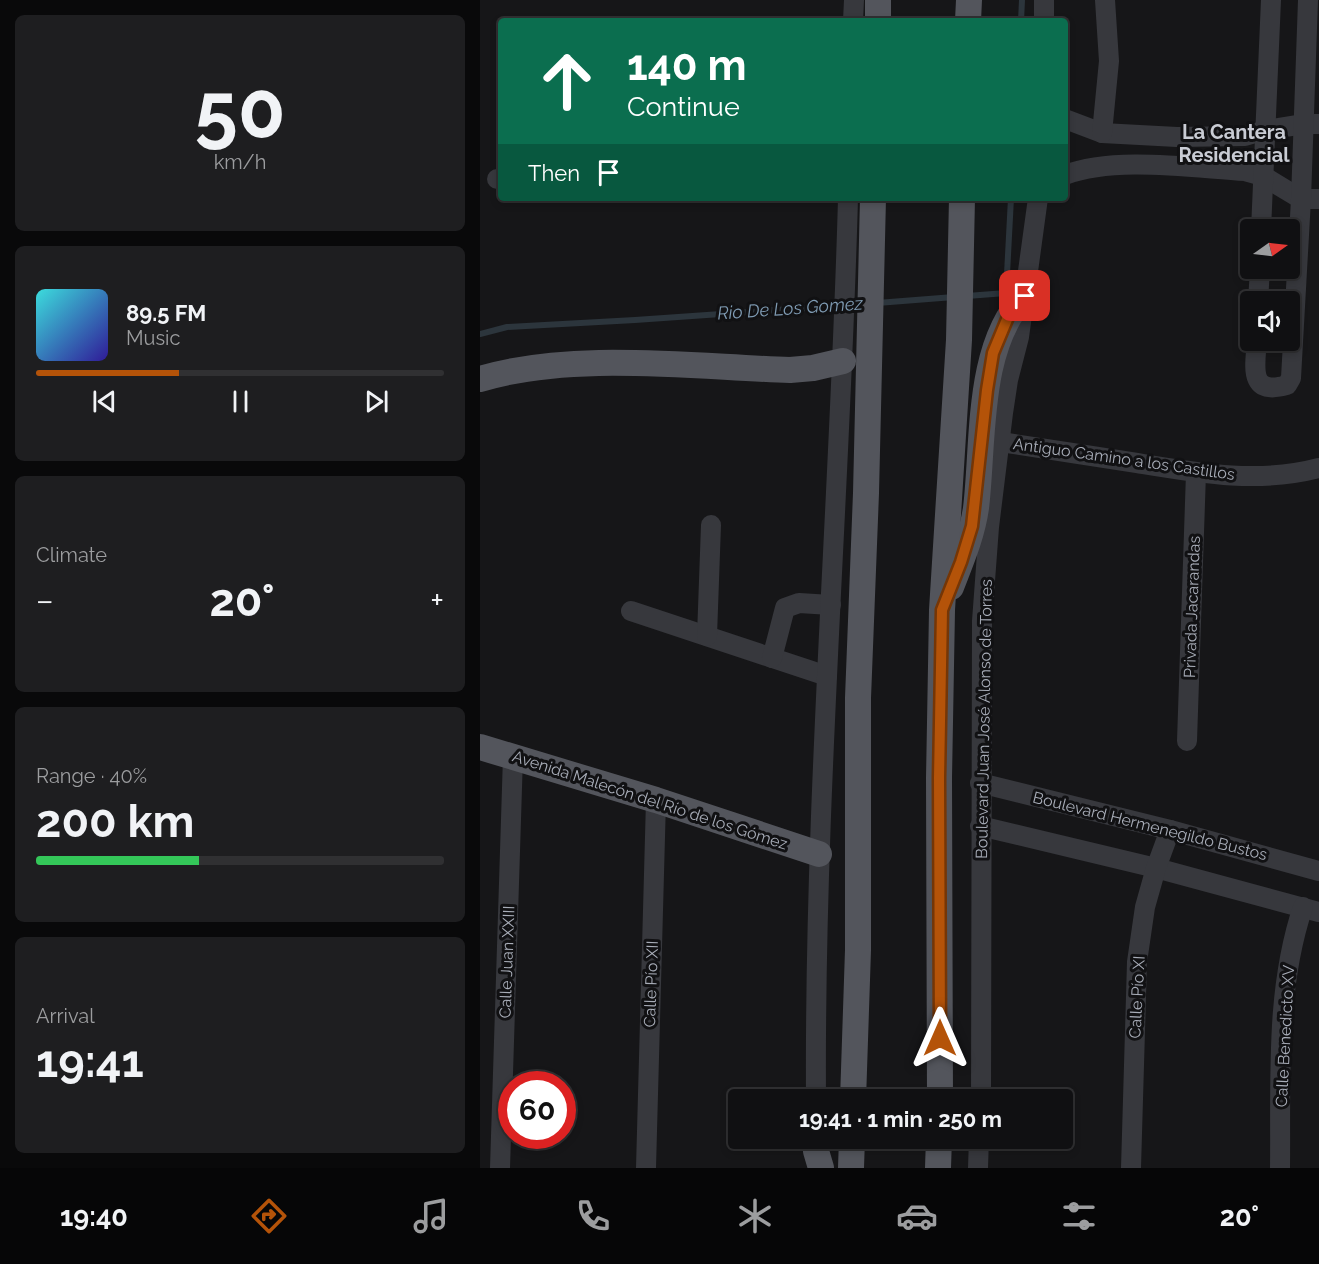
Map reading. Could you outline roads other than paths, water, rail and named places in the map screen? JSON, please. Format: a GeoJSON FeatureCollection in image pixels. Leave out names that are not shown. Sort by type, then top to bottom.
{"type":"FeatureCollection","features":[{"type":"Feature","properties":{"kind":"main road"},"geometry":{"type":"LineString","coordinates":[[878,0],[878,18]]}},
{"type":"Feature","properties":{"kind":"main road"},"geometry":{"type":"LineString","coordinates":[[969,0],[969,18]]}},
{"type":"Feature","properties":{"kind":"main road"},"geometry":{"type":"LineString","coordinates":[[853,1089],[858,950],[858,698],[866,493],[873,201]]}},
{"type":"Feature","properties":{"kind":"main road"},"geometry":{"type":"LineString","coordinates":[[940,1089],[939,778],[942,610],[958,340],[962,201]]}},
{"type":"Feature","properties":{"kind":"main road"},"geometry":{"type":"LineString","coordinates":[[942,610],[972,526],[993,353],[1008,317],[1025,296]]}},
{"type":"Feature","properties":{"kind":"main road"},"geometry":{"type":"LineString","coordinates":[[480,379],[523,369],[635,363],[789,370],[813,368],[843,358]]}},
{"type":"Feature","properties":{"kind":"main road","name":"Avenida Malecón del Río de los Gómez"},"geometry":{"type":"LineString","coordinates":[[480,747],[656,800],[819,854]]}},
{"type":"Feature","properties":{"kind":"main road"},"geometry":{"type":"LineString","coordinates":[[851,1168],[852,1149]]}},
{"type":"Feature","properties":{"kind":"main road"},"geometry":{"type":"LineString","coordinates":[[938,1168],[939,1149]]}},
{"type":"Feature","properties":{"kind":"street"},"geometry":{"type":"LineString","coordinates":[[853,18],[854,0]]}},
{"type":"Feature","properties":{"kind":"street"},"geometry":{"type":"LineString","coordinates":[[1044,0],[1044,18]]}},
{"type":"Feature","properties":{"kind":"street"},"geometry":{"type":"LineString","coordinates":[[1102,133],[1109,61],[1105,0]]}},
{"type":"Feature","properties":{"kind":"street"},"geometry":{"type":"LineString","coordinates":[[1261,219],[1271,0]]}},
{"type":"Feature","properties":{"kind":"street"},"geometry":{"type":"LineString","coordinates":[[1300,291],[1310,199],[1308,0]]}},
{"type":"Feature","properties":{"kind":"street"},"geometry":{"type":"LineString","coordinates":[[1068,119],[1102,133],[1177,137],[1245,136],[1266,130],[1311,124]]}},
{"type":"Feature","properties":{"kind":"street"},"geometry":{"type":"LineString","coordinates":[[1068,174],[1099,166],[1123,164],[1245,171],[1263,176],[1310,199]]}},
{"type":"Feature","properties":{"kind":"street"},"geometry":{"type":"LineString","coordinates":[[816,1089],[819,854],[843,358],[848,201]]}},
{"type":"Feature","properties":{"kind":"street","name":"Boulevard Juan José Alonso de Torres"},"geometry":{"type":"LineString","coordinates":[[981,1089],[982,621],[989,527],[1008,380],[1019,337],[1038,201]]}},
{"type":"Feature","properties":{"kind":"street"},"geometry":{"type":"LineString","coordinates":[[1256,351],[1255,375],[1258,382],[1263,386],[1280,387],[1287,385],[1290,378],[1293,351]]}},
{"type":"Feature","properties":{"kind":"street","name":"Antiguo Camino a los Castillos"},"geometry":{"type":"LineString","coordinates":[[1001,442],[1196,472],[1256,477],[1285,476],[1319,468]]}},
{"type":"Feature","properties":{"kind":"street","name":"Privada Jacarandas"},"geometry":{"type":"LineString","coordinates":[[1187,741],[1196,472]]}},
{"type":"Feature","properties":{"kind":"street"},"geometry":{"type":"LineString","coordinates":[[707,636],[711,525]]}},
{"type":"Feature","properties":{"kind":"street"},"geometry":{"type":"LineString","coordinates":[[772,658],[785,608],[799,603],[831,605]]}},
{"type":"Feature","properties":{"kind":"street"},"geometry":{"type":"LineString","coordinates":[[631,611],[827,676]]}},
{"type":"Feature","properties":{"kind":"street","name":"Calle Juan XXIII"},"geometry":{"type":"LineString","coordinates":[[500,1168],[513,756]]}},
{"type":"Feature","properties":{"kind":"street","name":"Boulevard Hermenegildo Bustos"},"geometry":{"type":"LineString","coordinates":[[980,783],[1170,830],[1319,871]]}},
{"type":"Feature","properties":{"kind":"street","name":"Calle Pío XII"},"geometry":{"type":"LineString","coordinates":[[646,1168],[656,800]]}},
{"type":"Feature","properties":{"kind":"street"},"geometry":{"type":"LineString","coordinates":[[980,826],[1156,868],[1311,909]]}},
{"type":"Feature","properties":{"kind":"street","name":"Calle Pío XI"},"geometry":{"type":"LineString","coordinates":[[1131,1168],[1137,962],[1145,907],[1170,830]]}},
{"type":"Feature","properties":{"kind":"street","name":"Calle Benedicto XV"},"geometry":{"type":"LineString","coordinates":[[1280,1168],[1284,985],[1295,930],[1311,909]]}},
{"type":"Feature","properties":{"kind":"street"},"geometry":{"type":"LineString","coordinates":[[978,1168],[979,1149]]}},
{"type":"Feature","properties":{"kind":"waterway","name":"Rio De Los Gomez"},"geometry":{"type":"LineString","coordinates":[[1021,18],[1022,0]]}},
{"type":"Feature","properties":{"kind":"waterway","name":"Rio De Los Gomez"},"geometry":{"type":"LineString","coordinates":[[967,296],[1006,293],[1011,201]]}},
{"type":"Feature","properties":{"kind":"waterway","name":"Rio De Los Gomez"},"geometry":{"type":"LineString","coordinates":[[877,303],[954,297]]}},
{"type":"Feature","properties":{"kind":"waterway","name":"Rio De Los Gomez"},"geometry":{"type":"LineString","coordinates":[[480,334],[507,327],[864,304]]}},
{"type":"Feature","properties":{"kind":"district","name":"La Cantera Residencial"},"geometry":{"type":"Point","coordinates":[1234,144]}}]}
